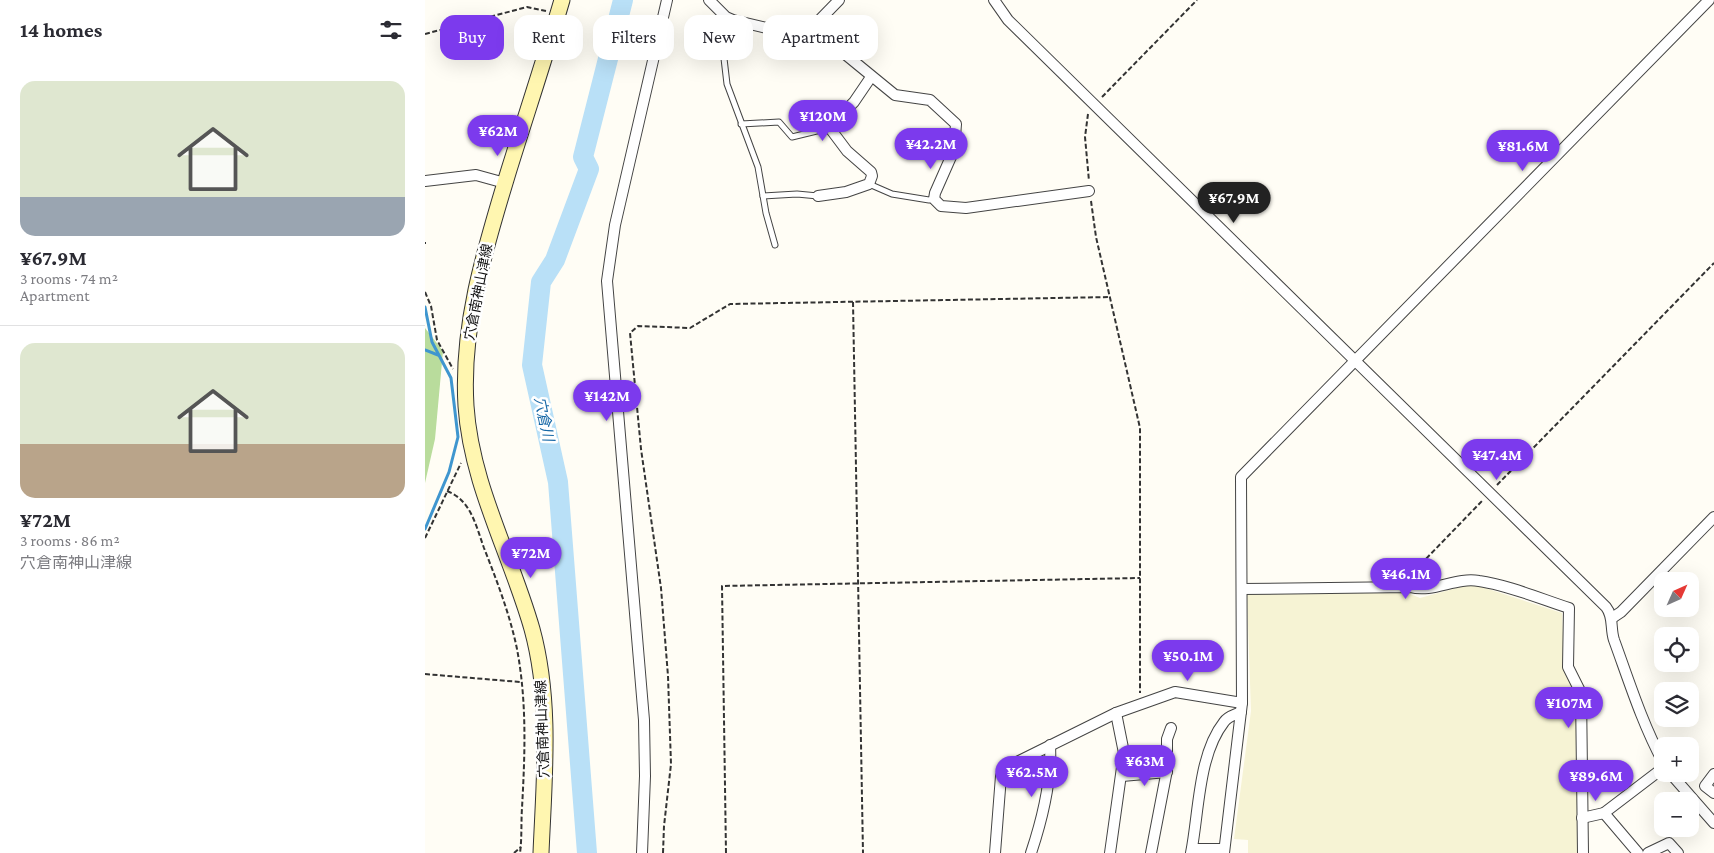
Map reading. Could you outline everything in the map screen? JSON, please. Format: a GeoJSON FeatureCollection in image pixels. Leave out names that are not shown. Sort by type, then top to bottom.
{"type":"FeatureCollection","features":[{"type":"Feature","properties":{"kind":"main road","name":"穴倉南神山津線"},"geometry":{"type":"LineString","coordinates":[[541,853],[545,734],[537,652],[515,579],[493,521],[471,445],[465,381],[471,308],[480,269],[560,7]]}},
{"type":"Feature","properties":{"kind":"street"},"geometry":{"type":"LineString","coordinates":[[642,853],[645,764],[644,720],[607,276],[611,241],[667,0]]}},
{"type":"Feature","properties":{"kind":"street"},"geometry":{"type":"LineString","coordinates":[[709,0],[724,15]]}},
{"type":"Feature","properties":{"kind":"street"},"geometry":{"type":"LineString","coordinates":[[824,15],[839,0]]}},
{"type":"Feature","properties":{"kind":"street"},"geometry":{"type":"LineString","coordinates":[[994,0],[1008,20],[1599,598],[1612,618],[1613,638],[1634,698],[1654,742]]}},
{"type":"Feature","properties":{"kind":"street"},"geometry":{"type":"LineString","coordinates":[[1241,708],[1225,720],[1209,754],[1203,773],[1191,851],[1224,851],[1241,708],[1241,477],[1709,0]]}},
{"type":"Feature","properties":{"kind":"street"},"geometry":{"type":"LineString","coordinates":[[851,60],[895,95],[930,100],[955,124],[953,150],[934,199],[941,206],[966,208],[1089,191]]}},
{"type":"Feature","properties":{"kind":"street"},"geometry":{"type":"LineString","coordinates":[[818,196],[847,192],[869,184],[872,176],[871,172],[847,151],[829,128],[853,102],[871,77]]}},
{"type":"Feature","properties":{"kind":"street"},"geometry":{"type":"LineString","coordinates":[[425,181],[476,175],[505,183]]}},
{"type":"Feature","properties":{"kind":"street"},"geometry":{"type":"LineString","coordinates":[[1612,618],[1621,612],[1714,517]]}},
{"type":"Feature","properties":{"kind":"street"},"geometry":{"type":"LineString","coordinates":[[1242,589],[1428,589],[1459,581],[1479,581],[1569,608],[1568,667],[1581,693],[1583,853]]}},
{"type":"Feature","properties":{"kind":"street"},"geometry":{"type":"LineString","coordinates":[[995,853],[1004,769],[1116,713],[1175,692],[1241,708]]}},
{"type":"Feature","properties":{"kind":"street"},"geometry":{"type":"LineString","coordinates":[[1110,853],[1122,776],[1124,745],[1116,713]]}},
{"type":"Feature","properties":{"kind":"street"},"geometry":{"type":"LineString","coordinates":[[1151,853],[1167,772],[1167,739],[1171,728]]}},
{"type":"Feature","properties":{"kind":"street"},"geometry":{"type":"LineString","coordinates":[[1031,853],[1043,809],[1051,759],[1050,746]]}},
{"type":"Feature","properties":{"kind":"street"},"geometry":{"type":"LineString","coordinates":[[1122,776],[1167,772]]}},
{"type":"Feature","properties":{"kind":"street"},"geometry":{"type":"LineString","coordinates":[[1714,774],[1705,786],[1714,793]]}},
{"type":"Feature","properties":{"kind":"street"},"geometry":{"type":"LineString","coordinates":[[1582,818],[1604,812],[1654,775]]}},
{"type":"Feature","properties":{"kind":"street"},"geometry":{"type":"LineString","coordinates":[[1678,782],[1714,823]]}},
{"type":"Feature","properties":{"kind":"street"},"geometry":{"type":"LineString","coordinates":[[1604,812],[1638,853]]}},
{"type":"Feature","properties":{"kind":"street"},"geometry":{"type":"LineString","coordinates":[[1648,853],[1669,843],[1678,853]]}},
{"type":"Feature","properties":{"kind":"lane"},"geometry":{"type":"LineString","coordinates":[[724,60],[727,84],[758,167],[775,245]]}},
{"type":"Feature","properties":{"kind":"lane"},"geometry":{"type":"LineString","coordinates":[[741,124],[779,122],[792,137],[829,128]]}},
{"type":"Feature","properties":{"kind":"lane"},"geometry":{"type":"LineString","coordinates":[[869,184],[893,194],[929,200],[934,199]]}},
{"type":"Feature","properties":{"kind":"lane"},"geometry":{"type":"LineString","coordinates":[[763,196],[797,194],[818,196]]}},
{"type":"Feature","properties":{"kind":"path"},"geometry":{"type":"LineString","coordinates":[[1140,706],[1140,428],[1096,237],[1089,191],[1085,137],[1087,117],[1094,104],[1197,0]]}},
{"type":"Feature","properties":{"kind":"path"},"geometry":{"type":"LineString","coordinates":[[425,34],[527,7],[560,7]]}},
{"type":"Feature","properties":{"kind":"path"},"geometry":{"type":"LineString","coordinates":[[1415,588],[1420,565],[1714,263]]}},
{"type":"Feature","properties":{"kind":"path"},"geometry":{"type":"LineString","coordinates":[[425,292],[431,306],[437,340],[455,371],[465,381]]}},
{"type":"Feature","properties":{"kind":"path"},"geometry":{"type":"LineString","coordinates":[[663,853],[671,764],[668,676],[661,588],[642,458],[630,333],[638,326],[690,328],[730,304],[1110,297]]}},
{"type":"Feature","properties":{"kind":"path"},"geometry":{"type":"LineString","coordinates":[[853,302],[863,853]]}},
{"type":"Feature","properties":{"kind":"path"},"geometry":{"type":"LineString","coordinates":[[425,538],[471,445]]}},
{"type":"Feature","properties":{"kind":"path"},"geometry":{"type":"LineString","coordinates":[[447,491],[457,494],[471,512],[499,589],[512,631],[520,667],[520,682],[524,692],[525,754],[520,853]]}},
{"type":"Feature","properties":{"kind":"path"},"geometry":{"type":"LineString","coordinates":[[726,853],[722,586],[1140,578]]}},
{"type":"Feature","properties":{"kind":"path"},"geometry":{"type":"LineString","coordinates":[[425,674],[520,682]]}},
{"type":"Feature","properties":{"kind":"path"},"geometry":{"type":"LineString","coordinates":[[514,853],[521,847]]}},
{"type":"Feature","properties":{"kind":"shaded area"},"geometry":{"type":"Polygon","coordinates":[[[1464,586],[1479,586],[1562,613],[1564,658],[1576,694],[1579,853],[1248,853],[1248,840],[1234,839],[1251,711],[1247,594],[1403,591],[1420,598],[1464,586]]]}},
{"type":"Feature","properties":{"kind":"green space"},"geometry":{"type":"Polygon","coordinates":[[[425,328],[443,351],[435,439],[425,483],[425,328]]]}},
{"type":"Feature","properties":{"kind":"waterway","name":"穴倉川"},"geometry":{"type":"LineString","coordinates":[[587,853],[558,482],[532,365],[541,282],[555,260],[589,169],[583,157],[623,0]]}},
{"type":"Feature","properties":{"kind":"waterway"},"geometry":{"type":"LineString","coordinates":[[425,307],[432,342],[451,378],[458,437],[449,472],[425,529]]}},
{"type":"Feature","properties":{"kind":"waterway"},"geometry":{"type":"LineString","coordinates":[[425,350],[438,355]]}}]}
